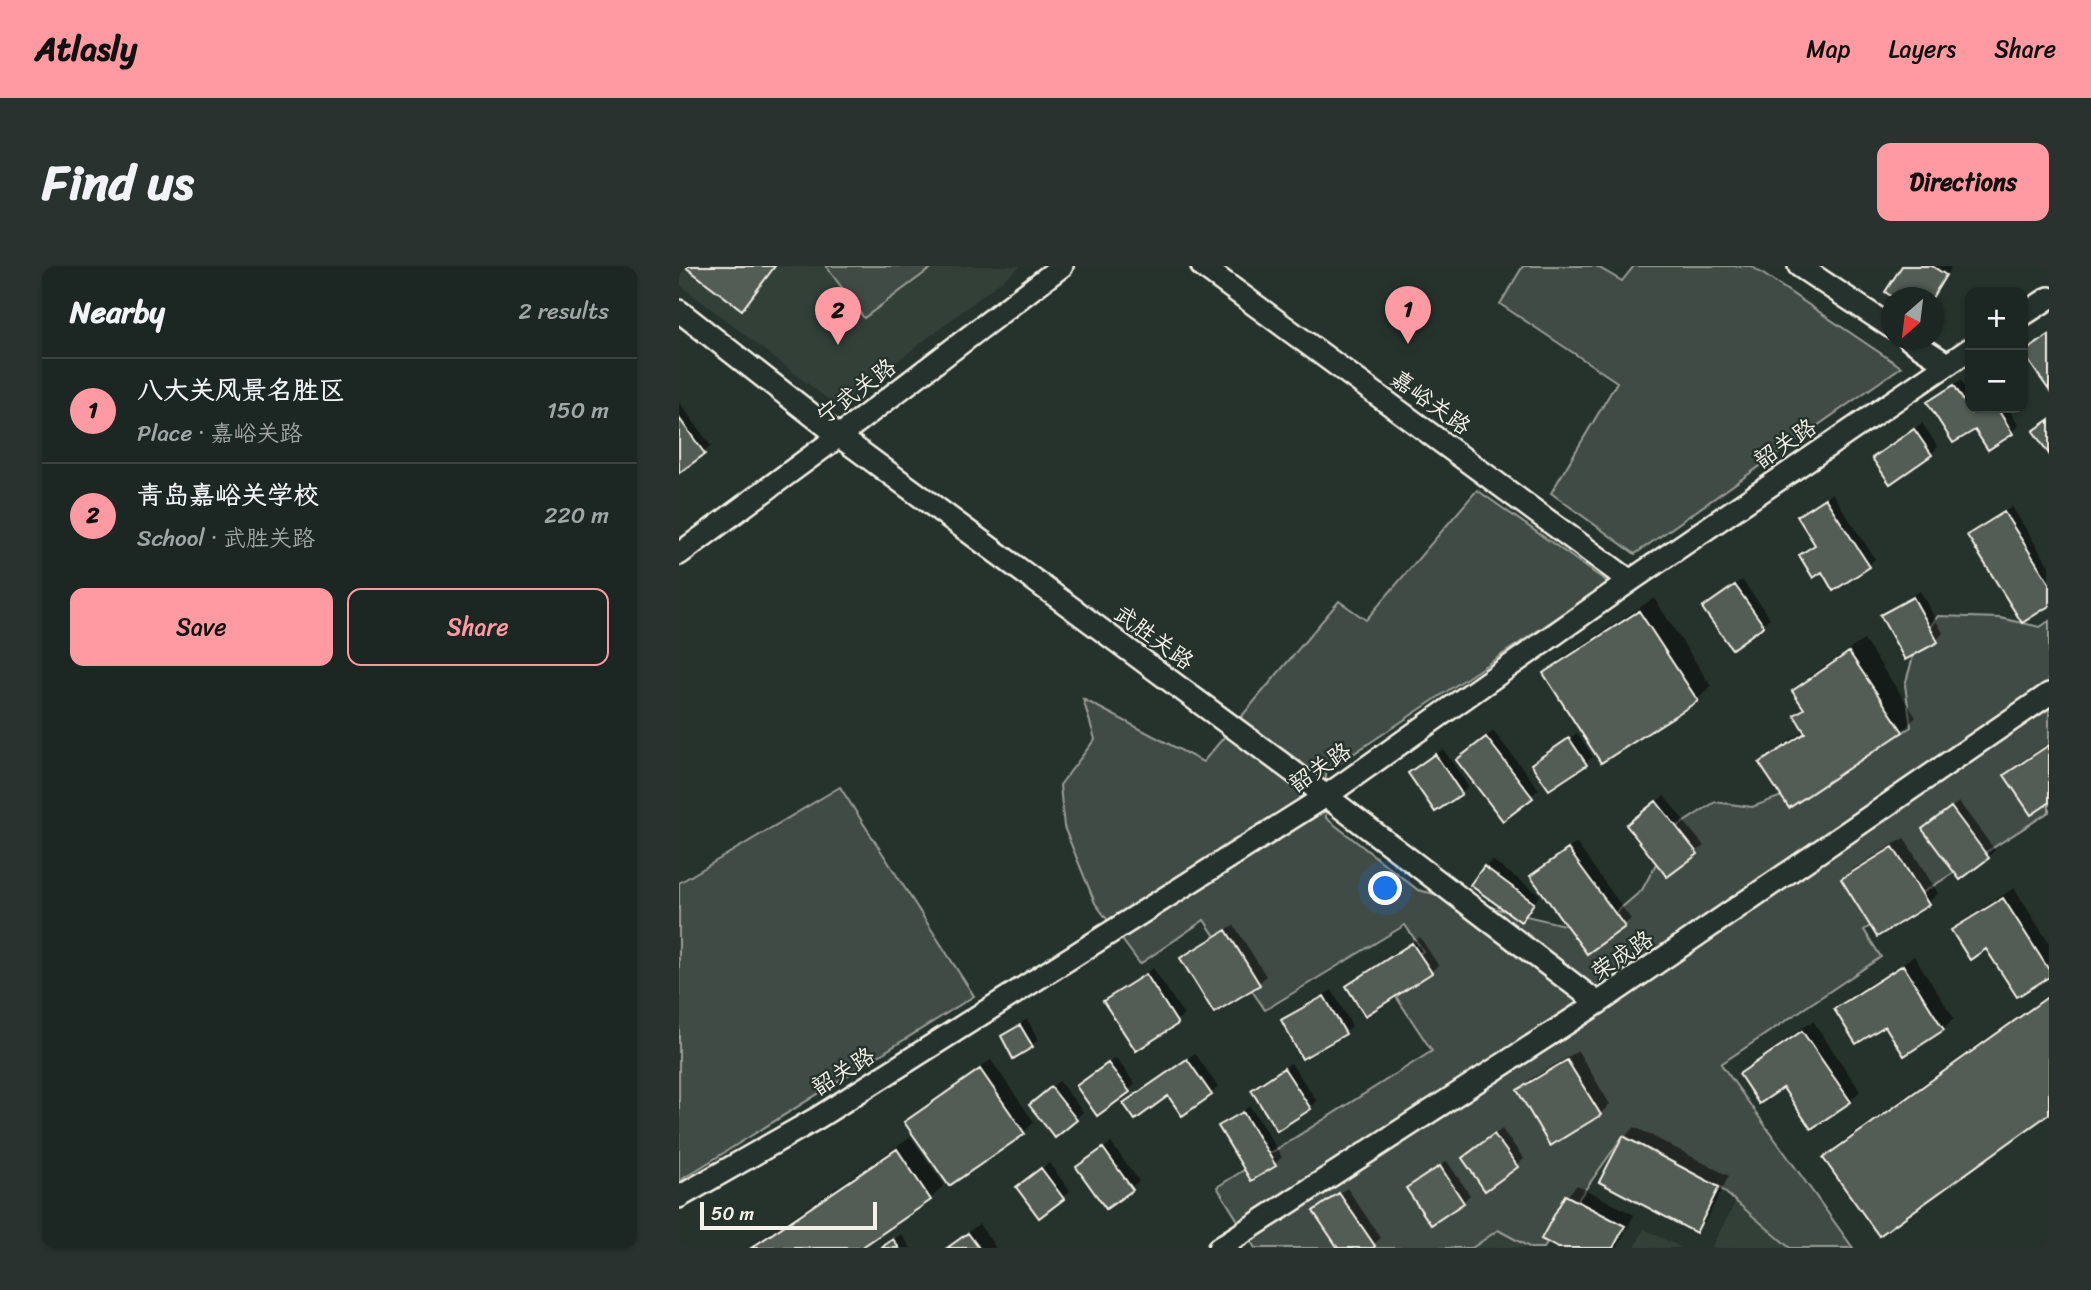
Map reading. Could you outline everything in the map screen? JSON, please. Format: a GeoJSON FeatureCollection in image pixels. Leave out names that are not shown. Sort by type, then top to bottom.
{"type":"FeatureCollection","features":[{"type":"Feature","properties":{"kind":"street","name":"宁武关路"},"geometry":{"type":"LineString","coordinates":[[679,554],[1062,266]]}},
{"type":"Feature","properties":{"kind":"street","name":"嘉峪关路"},"geometry":{"type":"LineString","coordinates":[[1202,266],[1630,581]]}},
{"type":"Feature","properties":{"kind":"street"},"geometry":{"type":"LineString","coordinates":[[1799,266],[1881,320]]}},
{"type":"Feature","properties":{"kind":"street"},"geometry":{"type":"LineString","coordinates":[[2028,312],[2049,298]]}},
{"type":"Feature","properties":{"kind":"street","name":"武胜关路"},"geometry":{"type":"LineString","coordinates":[[679,311],[839,436],[1326,796],[1598,1003]]}},
{"type":"Feature","properties":{"kind":"street"},"geometry":{"type":"LineString","coordinates":[[1925,350],[1947,364]]}},
{"type":"Feature","properties":{"kind":"street","name":"韶关路"},"geometry":{"type":"LineString","coordinates":[[679,1197],[819,1117],[1326,796],[1630,581],[1968,350]]}},
{"type":"Feature","properties":{"kind":"street","name":"荣成路"},"geometry":{"type":"LineString","coordinates":[[1219,1248],[1598,1003],[2049,694]]}},
{"type":"Feature","properties":{"kind":"shaded area"},"geometry":{"type":"Polygon","coordinates":[[[679,266],[1021,266],[838,407],[679,284],[679,266]]]}},
{"type":"Feature","properties":{"kind":"shaded area"},"geometry":{"type":"Polygon","coordinates":[[[826,266],[934,266],[864,318],[826,266]]]}},
{"type":"Feature","properties":{"kind":"shaded area"},"geometry":{"type":"Polygon","coordinates":[[[1523,266],[1596,266],[1622,281],[1634,266],[1751,266],[1901,367],[1635,554],[1551,493],[1617,382],[1500,304],[1523,266]]]}},
{"type":"Feature","properties":{"kind":"shaded area"},"geometry":{"type":"Polygon","coordinates":[[[1477,490],[1609,583],[1326,772],[1326,818],[1418,890],[1593,932],[1642,890],[1675,828],[1715,802],[1752,807],[1828,779],[1911,727],[1905,685],[1916,646],[1938,616],[2000,618],[2040,627],[2049,621],[2049,812],[1864,930],[1881,957],[1721,1064],[1853,1248],[1790,1248],[1719,1187],[1623,1136],[1544,1248],[1531,1248],[1498,1230],[1472,1248],[1255,1248],[1217,1187],[1432,1051],[1385,980],[1423,951],[1405,925],[1265,1010],[1204,920],[1140,964],[1095,903],[1064,827],[1060,785],[1095,739],[1083,699],[1203,762],[1339,601],[1366,620],[1477,490]]]}},
{"type":"Feature","properties":{"kind":"shaded area"},"geometry":{"type":"Polygon","coordinates":[[[840,787],[974,996],[679,1181],[679,883],[840,787]]]}},
{"type":"Feature","properties":{"kind":"shaded area"},"geometry":{"type":"Polygon","coordinates":[[[1736,1201],[1790,1248],[1711,1248],[1736,1201]]]}},
{"type":"Feature","properties":{"kind":"shaded area"},"geometry":{"type":"Polygon","coordinates":[[[1644,1229],[1682,1248],[1635,1248],[1644,1229]]]}},
{"type":"Feature","properties":{"kind":"shaded area"},"geometry":{"type":"Polygon","coordinates":[[[1498,1230],[1531,1248],[1472,1248],[1498,1230]]]}},
{"type":"Feature","properties":{"kind":"building"},"geometry":{"type":"Polygon","coordinates":[[[684,266],[775,266],[742,310],[684,266]]]}},
{"type":"Feature","properties":{"kind":"building"},"geometry":{"type":"Polygon","coordinates":[[[1902,266],[1932,266],[1946,275],[1939,287],[1888,287],[1902,266]]]}},
{"type":"Feature","properties":{"kind":"building"},"geometry":{"type":"Polygon","coordinates":[[[2049,335],[2049,390],[2028,360],[2028,350],[2049,335]]]}},
{"type":"Feature","properties":{"kind":"building"},"geometry":{"type":"Polygon","coordinates":[[[1954,385],[1965,403],[1965,413],[2000,413],[2013,434],[1988,450],[1975,430],[1953,443],[1927,402],[1954,385]]]}},
{"type":"Feature","properties":{"kind":"building"},"geometry":{"type":"Polygon","coordinates":[[[679,418],[705,454],[679,473],[679,418]]]}},
{"type":"Feature","properties":{"kind":"building"},"geometry":{"type":"Polygon","coordinates":[[[2049,420],[2049,454],[2033,431],[2049,420]]]}},
{"type":"Feature","properties":{"kind":"building"},"geometry":{"type":"Polygon","coordinates":[[[1914,429],[1932,455],[1890,484],[1872,458],[1914,429]]]}},
{"type":"Feature","properties":{"kind":"building"},"geometry":{"type":"Polygon","coordinates":[[[1825,498],[1870,567],[1833,591],[1822,572],[1813,578],[1799,555],[1815,545],[1797,516],[1825,498]]]}},
{"type":"Feature","properties":{"kind":"building"},"geometry":{"type":"Polygon","coordinates":[[[2004,512],[2049,583],[2049,606],[2022,623],[1967,535],[2004,512]]]}},
{"type":"Feature","properties":{"kind":"building"},"geometry":{"type":"Polygon","coordinates":[[[1735,585],[1764,626],[1732,649],[1702,608],[1735,585]]]}},
{"type":"Feature","properties":{"kind":"building"},"geometry":{"type":"Polygon","coordinates":[[[1913,597],[1938,642],[1905,660],[1880,615],[1913,597]]]}},
{"type":"Feature","properties":{"kind":"building"},"geometry":{"type":"Polygon","coordinates":[[[1639,611],[1698,701],[1601,763],[1543,673],[1639,611]]]}},
{"type":"Feature","properties":{"kind":"building"},"geometry":{"type":"Polygon","coordinates":[[[1849,652],[1903,732],[1789,808],[1759,763],[1805,733],[1794,715],[1804,709],[1792,691],[1849,652]]]}},
{"type":"Feature","properties":{"kind":"building"},"geometry":{"type":"Polygon","coordinates":[[[1486,737],[1533,798],[1503,821],[1456,760],[1486,737]]]}},
{"type":"Feature","properties":{"kind":"building"},"geometry":{"type":"Polygon","coordinates":[[[1569,738],[1587,765],[1549,790],[1531,764],[1569,738]]]}},
{"type":"Feature","properties":{"kind":"building"},"geometry":{"type":"Polygon","coordinates":[[[2049,745],[2049,803],[2031,815],[2004,775],[2049,745]]]}},
{"type":"Feature","properties":{"kind":"building"},"geometry":{"type":"Polygon","coordinates":[[[1435,754],[1462,794],[1435,812],[1408,773],[1435,754]]]}},
{"type":"Feature","properties":{"kind":"building"},"geometry":{"type":"Polygon","coordinates":[[[1656,801],[1698,854],[1667,877],[1626,825],[1656,801]]]}},
{"type":"Feature","properties":{"kind":"building"},"geometry":{"type":"Polygon","coordinates":[[[1951,807],[1989,858],[1960,880],[1922,829],[1951,807]]]}},
{"type":"Feature","properties":{"kind":"building"},"geometry":{"type":"Polygon","coordinates":[[[1893,847],[1929,905],[1877,937],[1841,879],[1893,847]]]}},
{"type":"Feature","properties":{"kind":"building"},"geometry":{"type":"Polygon","coordinates":[[[1568,849],[1625,927],[1587,954],[1530,876],[1568,849]]]}},
{"type":"Feature","properties":{"kind":"building"},"geometry":{"type":"Polygon","coordinates":[[[1484,866],[1534,903],[1521,922],[1470,885],[1484,866]]]}},
{"type":"Feature","properties":{"kind":"building"},"geometry":{"type":"Polygon","coordinates":[[[2003,898],[2049,970],[2049,977],[2017,997],[1986,949],[1970,960],[1951,930],[2003,898]]]}},
{"type":"Feature","properties":{"kind":"building"},"geometry":{"type":"Polygon","coordinates":[[[1226,930],[1260,985],[1214,1013],[1180,958],[1226,930]]]}},
{"type":"Feature","properties":{"kind":"building"},"geometry":{"type":"Polygon","coordinates":[[[1412,943],[1432,973],[1365,1016],[1346,986],[1412,943]]]}},
{"type":"Feature","properties":{"kind":"building"},"geometry":{"type":"Polygon","coordinates":[[[1903,965],[1944,1030],[1904,1056],[1885,1026],[1856,1044],[1834,1009],[1903,965]]]}},
{"type":"Feature","properties":{"kind":"building"},"geometry":{"type":"Polygon","coordinates":[[[1146,974],[1178,1024],[1136,1051],[1103,1001],[1146,974]]]}},
{"type":"Feature","properties":{"kind":"building"},"geometry":{"type":"Polygon","coordinates":[[[1324,996],[1346,1034],[1302,1059],[1281,1020],[1324,996]]]}},
{"type":"Feature","properties":{"kind":"building"},"geometry":{"type":"Polygon","coordinates":[[[2049,996],[2049,1114],[1879,1236],[1823,1158],[2049,996]]]}},
{"type":"Feature","properties":{"kind":"building"},"geometry":{"type":"Polygon","coordinates":[[[1020,1025],[1033,1047],[1013,1059],[1001,1036],[1020,1025]]]}},
{"type":"Feature","properties":{"kind":"building"},"geometry":{"type":"Polygon","coordinates":[[[1802,1031],[1851,1102],[1811,1129],[1783,1088],[1759,1104],[1739,1074],[1802,1031]]]}},
{"type":"Feature","properties":{"kind":"building"},"geometry":{"type":"Polygon","coordinates":[[[1187,1059],[1212,1095],[1182,1116],[1168,1096],[1135,1120],[1123,1103],[1187,1059]]]}},
{"type":"Feature","properties":{"kind":"building"},"geometry":{"type":"Polygon","coordinates":[[[1567,1060],[1601,1115],[1550,1146],[1517,1090],[1567,1060]]]}},
{"type":"Feature","properties":{"kind":"building"},"geometry":{"type":"Polygon","coordinates":[[[1108,1063],[1130,1092],[1097,1116],[1076,1086],[1108,1063]]]}},
{"type":"Feature","properties":{"kind":"building"},"geometry":{"type":"Polygon","coordinates":[[[1284,1068],[1311,1109],[1277,1131],[1251,1090],[1284,1068]]]}},
{"type":"Feature","properties":{"kind":"building"},"geometry":{"type":"Polygon","coordinates":[[[980,1069],[1025,1134],[949,1186],[904,1122],[980,1069]]]}},
{"type":"Feature","properties":{"kind":"building"},"geometry":{"type":"Polygon","coordinates":[[[1051,1087],[1077,1120],[1055,1138],[1029,1105],[1051,1087]]]}},
{"type":"Feature","properties":{"kind":"building"},"geometry":{"type":"Polygon","coordinates":[[[1243,1112],[1276,1166],[1251,1181],[1218,1126],[1243,1112]]]}},
{"type":"Feature","properties":{"kind":"building"},"geometry":{"type":"Polygon","coordinates":[[[1494,1134],[1518,1167],[1485,1191],[1462,1158],[1494,1134]]]}},
{"type":"Feature","properties":{"kind":"building"},"geometry":{"type":"Polygon","coordinates":[[[1623,1136],[1719,1187],[1696,1233],[1599,1182],[1623,1136]]]}},
{"type":"Feature","properties":{"kind":"building"},"geometry":{"type":"Polygon","coordinates":[[[1103,1148],[1133,1190],[1106,1209],[1076,1167],[1103,1148]]]}},
{"type":"Feature","properties":{"kind":"building"},"geometry":{"type":"Polygon","coordinates":[[[897,1149],[931,1200],[861,1248],[751,1248],[897,1149]]]}},
{"type":"Feature","properties":{"kind":"building"},"geometry":{"type":"Polygon","coordinates":[[[1440,1166],[1464,1203],[1431,1225],[1406,1188],[1440,1166]]]}},
{"type":"Feature","properties":{"kind":"building"},"geometry":{"type":"Polygon","coordinates":[[[1041,1168],[1064,1199],[1039,1218],[1016,1187],[1041,1168]]]}},
{"type":"Feature","properties":{"kind":"building"},"geometry":{"type":"Polygon","coordinates":[[[1339,1193],[1375,1246],[1373,1248],[1338,1248],[1313,1211],[1339,1193]]]}},
{"type":"Feature","properties":{"kind":"building"},"geometry":{"type":"Polygon","coordinates":[[[1565,1195],[1625,1226],[1613,1248],[1558,1248],[1541,1239],[1565,1195]]]}},
{"type":"Feature","properties":{"kind":"building"},"geometry":{"type":"Polygon","coordinates":[[[968,1233],[979,1248],[947,1248],[968,1233]]]}},
{"type":"Feature","properties":{"kind":"building"},"geometry":{"type":"Polygon","coordinates":[[[893,1239],[899,1248],[881,1248],[893,1239]]]}},
{"type":"Feature","properties":{"kind":"place","name":"八大关风景名胜区"},"geometry":{"type":"Point","coordinates":[1408,344]}},
{"type":"Feature","properties":{"kind":"place","name":"青岛嘉峪关学校"},"geometry":{"type":"Point","coordinates":[838,345]}}]}
